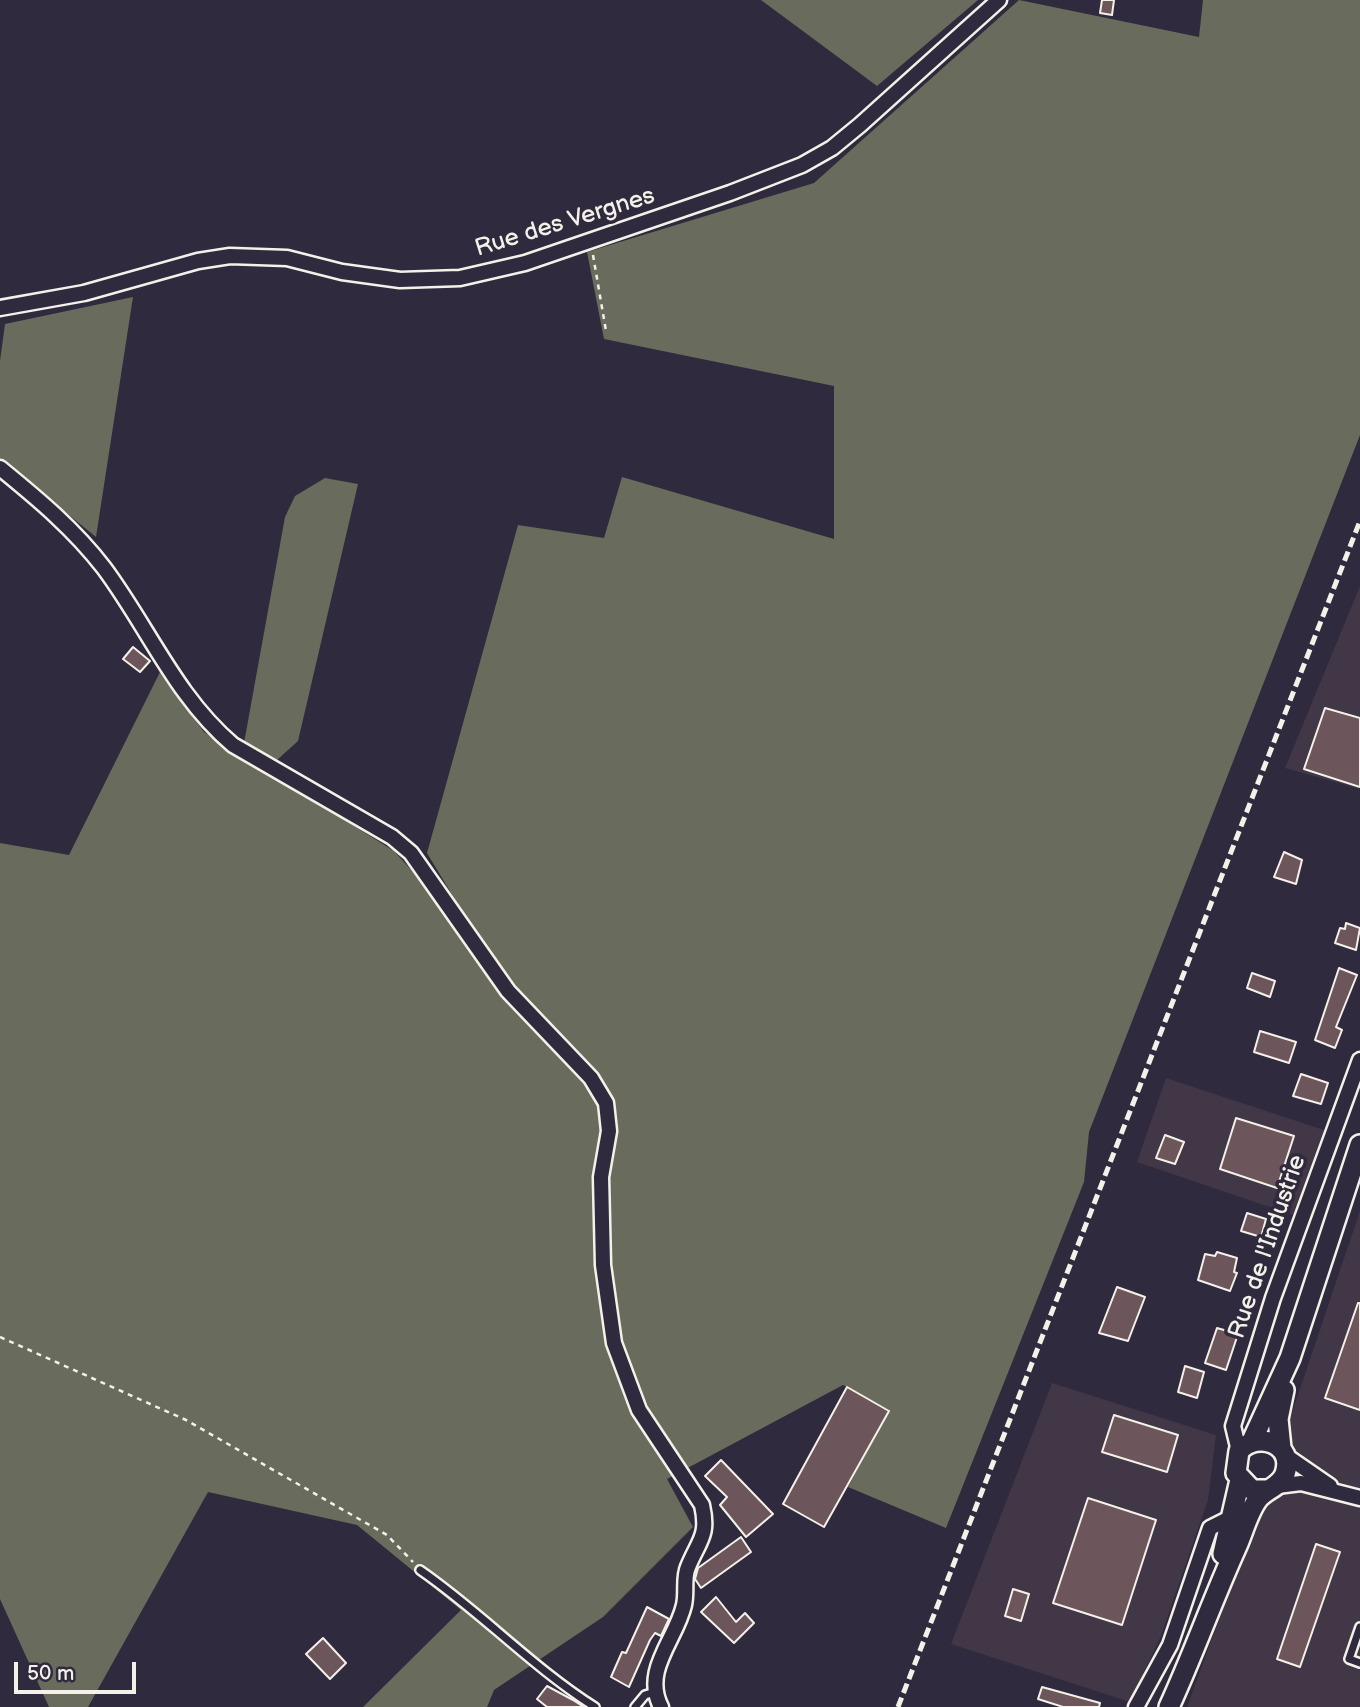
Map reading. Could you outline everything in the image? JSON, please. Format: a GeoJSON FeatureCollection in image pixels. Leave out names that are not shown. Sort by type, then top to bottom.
{"type":"FeatureCollection","features":[{"type":"Feature","properties":{"kind":"main road"},"geometry":{"type":"LineString","coordinates":[[1169,1707],[1203,1622],[1258,1499],[1273,1488],[1286,1471],[1278,1419],[1290,1358],[1360,1145]]}},
{"type":"Feature","properties":{"kind":"main road"},"geometry":{"type":"LineString","coordinates":[[1203,1622],[1234,1516],[1240,1480],[1235,1465],[1290,1358]]}},
{"type":"Feature","properties":{"kind":"main road"},"geometry":{"type":"LineString","coordinates":[[1245,1446],[1267,1440],[1283,1452]]}},
{"type":"Feature","properties":{"kind":"main road"},"geometry":{"type":"LineString","coordinates":[[1240,1480],[1252,1490],[1273,1488]]}},
{"type":"Feature","properties":{"kind":"street","name":"Rue des Vergnes"},"geometry":{"type":"LineString","coordinates":[[0,308],[83,293],[198,261],[230,256],[287,258],[372,278],[432,280],[489,273],[772,178],[832,148],[999,0]]}},
{"type":"Feature","properties":{"kind":"street"},"geometry":{"type":"LineString","coordinates":[[0,468],[70,528],[96,559],[181,687],[214,728],[233,745],[392,837],[411,853],[508,991],[591,1078],[606,1103],[609,1119],[601,1177],[603,1265],[614,1343],[639,1410],[702,1505],[706,1523],[703,1540],[687,1569],[685,1604],[654,1674],[655,1692],[661,1707]]}},
{"type":"Feature","properties":{"kind":"street","name":"Rue de l'Industrie"},"geometry":{"type":"LineString","coordinates":[[1245,1446],[1233,1426],[1273,1298],[1360,1060]]}},
{"type":"Feature","properties":{"kind":"street"},"geometry":{"type":"LineString","coordinates":[[1283,1452],[1338,1490]]}},
{"type":"Feature","properties":{"kind":"street"},"geometry":{"type":"LineString","coordinates":[[1273,1488],[1301,1483],[1338,1490],[1360,1498]]}},
{"type":"Feature","properties":{"kind":"street"},"geometry":{"type":"LineString","coordinates":[[1136,1707],[1170,1645],[1210,1528],[1234,1516]]}},
{"type":"Feature","properties":{"kind":"lane"},"geometry":{"type":"LineString","coordinates":[[420,1570],[460,1597],[556,1682],[595,1707]]}},
{"type":"Feature","properties":{"kind":"lane"},"geometry":{"type":"LineString","coordinates":[[1360,1627],[1349,1659],[1360,1663]]}},
{"type":"Feature","properties":{"kind":"lane"},"geometry":{"type":"LineString","coordinates":[[635,1707],[645,1695],[655,1692]]}},
{"type":"Feature","properties":{"kind":"path"},"geometry":{"type":"LineString","coordinates":[[590,241],[606,331]]}},
{"type":"Feature","properties":{"kind":"path"},"geometry":{"type":"LineString","coordinates":[[0,1337],[186,1420],[387,1535],[420,1570]]}},
{"type":"Feature","properties":{"kind":"shaded area"},"geometry":{"type":"Polygon","coordinates":[[[1360,586],[1360,789],[1285,768],[1360,586]]]}},
{"type":"Feature","properties":{"kind":"shaded area"},"geometry":{"type":"Polygon","coordinates":[[[1166,1078],[1324,1130],[1293,1215],[1137,1162],[1166,1078]]]}},
{"type":"Feature","properties":{"kind":"shaded area"},"geometry":{"type":"Polygon","coordinates":[[[1360,1211],[1360,1707],[1187,1707],[1258,1513],[1360,1211]]]}},
{"type":"Feature","properties":{"kind":"shaded area"},"geometry":{"type":"Polygon","coordinates":[[[1052,1383],[1216,1435],[1208,1500],[1161,1636],[1130,1702],[951,1644],[1052,1383]]]}},
{"type":"Feature","properties":{"kind":"green space"},"geometry":{"type":"Polygon","coordinates":[[[761,0],[978,0],[877,86],[761,0]]]}},
{"type":"Feature","properties":{"kind":"green space"},"geometry":{"type":"Polygon","coordinates":[[[1019,0],[1199,37],[1203,0],[1360,0],[1360,435],[1089,1132],[1084,1182],[946,1528],[848,1487],[889,1410],[843,1385],[667,1479],[693,1527],[603,1617],[494,1690],[487,1707],[363,1707],[461,1610],[357,1525],[208,1492],[88,1707],[49,1707],[0,1599],[0,843],[69,855],[160,672],[204,732],[394,851],[487,953],[427,853],[518,525],[604,538],[622,477],[834,539],[834,386],[604,339],[587,252],[814,183],[1019,0]]]}},
{"type":"Feature","properties":{"kind":"green space"},"geometry":{"type":"Polygon","coordinates":[[[133,297],[96,537],[0,459],[0,361],[5,324],[133,297]]]}},
{"type":"Feature","properties":{"kind":"green space"},"geometry":{"type":"Polygon","coordinates":[[[325,478],[358,484],[298,741],[277,760],[244,743],[285,517],[295,496],[325,478]]]}},
{"type":"Feature","properties":{"kind":"building"},"geometry":{"type":"Polygon","coordinates":[[[1102,0],[1114,0],[1112,15],[1100,13],[1102,0]]]}},
{"type":"Feature","properties":{"kind":"building"},"geometry":{"type":"Polygon","coordinates":[[[133,647],[150,661],[140,672],[123,659],[133,647]]]}},
{"type":"Feature","properties":{"kind":"building"},"geometry":{"type":"Polygon","coordinates":[[[1325,708],[1360,718],[1360,787],[1304,769],[1325,708]]]}},
{"type":"Feature","properties":{"kind":"building"},"geometry":{"type":"Polygon","coordinates":[[[1284,852],[1302,860],[1296,884],[1274,877],[1284,852]]]}},
{"type":"Feature","properties":{"kind":"building"},"geometry":{"type":"Polygon","coordinates":[[[1346,923],[1360,928],[1356,950],[1335,943],[1340,928],[1345,929],[1346,923]]]}},
{"type":"Feature","properties":{"kind":"building"},"geometry":{"type":"Polygon","coordinates":[[[1339,968],[1357,975],[1336,1027],[1342,1030],[1335,1048],[1315,1040],[1339,968]]]}},
{"type":"Feature","properties":{"kind":"building"},"geometry":{"type":"Polygon","coordinates":[[[1252,973],[1275,981],[1270,997],[1247,988],[1252,973]]]}},
{"type":"Feature","properties":{"kind":"building"},"geometry":{"type":"Polygon","coordinates":[[[1260,1031],[1296,1042],[1289,1063],[1254,1052],[1260,1031]]]}},
{"type":"Feature","properties":{"kind":"building"},"geometry":{"type":"Polygon","coordinates":[[[1301,1074],[1328,1083],[1321,1104],[1293,1096],[1301,1074]]]}},
{"type":"Feature","properties":{"kind":"building"},"geometry":{"type":"Polygon","coordinates":[[[1236,1118],[1294,1136],[1277,1188],[1220,1169],[1236,1118]]]}},
{"type":"Feature","properties":{"kind":"building"},"geometry":{"type":"Polygon","coordinates":[[[1165,1135],[1184,1142],[1175,1164],[1156,1158],[1165,1135]]]}},
{"type":"Feature","properties":{"kind":"building"},"geometry":{"type":"Polygon","coordinates":[[[1247,1213],[1266,1219],[1261,1237],[1241,1231],[1247,1213]]]}},
{"type":"Feature","properties":{"kind":"building"},"geometry":{"type":"Polygon","coordinates":[[[1217,1252],[1237,1258],[1234,1272],[1237,1273],[1230,1291],[1198,1280],[1205,1254],[1215,1256],[1217,1252]]]}},
{"type":"Feature","properties":{"kind":"building"},"geometry":{"type":"Polygon","coordinates":[[[1117,1287],[1145,1297],[1128,1341],[1099,1333],[1117,1287]]]}},
{"type":"Feature","properties":{"kind":"building"},"geometry":{"type":"Polygon","coordinates":[[[1360,1303],[1360,1410],[1325,1398],[1360,1303]]]}},
{"type":"Feature","properties":{"kind":"building"},"geometry":{"type":"Polygon","coordinates":[[[1217,1328],[1238,1334],[1226,1370],[1205,1363],[1217,1328]]]}},
{"type":"Feature","properties":{"kind":"building"},"geometry":{"type":"Polygon","coordinates":[[[1185,1366],[1204,1372],[1197,1398],[1178,1392],[1185,1366]]]}},
{"type":"Feature","properties":{"kind":"building"},"geometry":{"type":"Polygon","coordinates":[[[847,1387],[889,1411],[824,1527],[783,1504],[847,1387]]]}},
{"type":"Feature","properties":{"kind":"building"},"geometry":{"type":"Polygon","coordinates":[[[1114,1415],[1178,1435],[1167,1472],[1102,1452],[1114,1415]]]}},
{"type":"Feature","properties":{"kind":"building"},"geometry":{"type":"Polygon","coordinates":[[[721,1460],[773,1514],[746,1537],[720,1505],[727,1497],[705,1476],[721,1460]]]}},
{"type":"Feature","properties":{"kind":"building"},"geometry":{"type":"Polygon","coordinates":[[[1088,1498],[1156,1520],[1122,1625],[1053,1603],[1088,1498]]]}},
{"type":"Feature","properties":{"kind":"building"},"geometry":{"type":"Polygon","coordinates":[[[741,1537],[751,1552],[701,1588],[695,1579],[698,1568],[741,1537]]]}},
{"type":"Feature","properties":{"kind":"building"},"geometry":{"type":"Polygon","coordinates":[[[1316,1544],[1340,1552],[1300,1667],[1277,1659],[1316,1544]]]}},
{"type":"Feature","properties":{"kind":"building"},"geometry":{"type":"Polygon","coordinates":[[[1013,1589],[1029,1594],[1021,1621],[1005,1616],[1013,1589]]]}},
{"type":"Feature","properties":{"kind":"building"},"geometry":{"type":"Polygon","coordinates":[[[716,1597],[736,1622],[745,1613],[754,1623],[734,1643],[701,1612],[716,1597]]]}},
{"type":"Feature","properties":{"kind":"building"},"geometry":{"type":"Polygon","coordinates":[[[647,1607],[669,1619],[661,1636],[655,1633],[650,1640],[629,1687],[611,1677],[622,1652],[626,1653],[647,1607]]]}},
{"type":"Feature","properties":{"kind":"building"},"geometry":{"type":"Polygon","coordinates":[[[323,1638],[346,1663],[330,1679],[306,1654],[323,1638]]]}},
{"type":"Feature","properties":{"kind":"building"},"geometry":{"type":"Polygon","coordinates":[[[547,1686],[584,1707],[547,1707],[537,1699],[547,1686]]]}},
{"type":"Feature","properties":{"kind":"building"},"geometry":{"type":"Polygon","coordinates":[[[1042,1687],[1100,1703],[1099,1707],[1063,1707],[1038,1699],[1042,1687]]]}},
{"type":"Feature","properties":{"kind":"railway"},"geometry":{"type":"LineString","coordinates":[[898,1707],[1360,521]]}}]}
